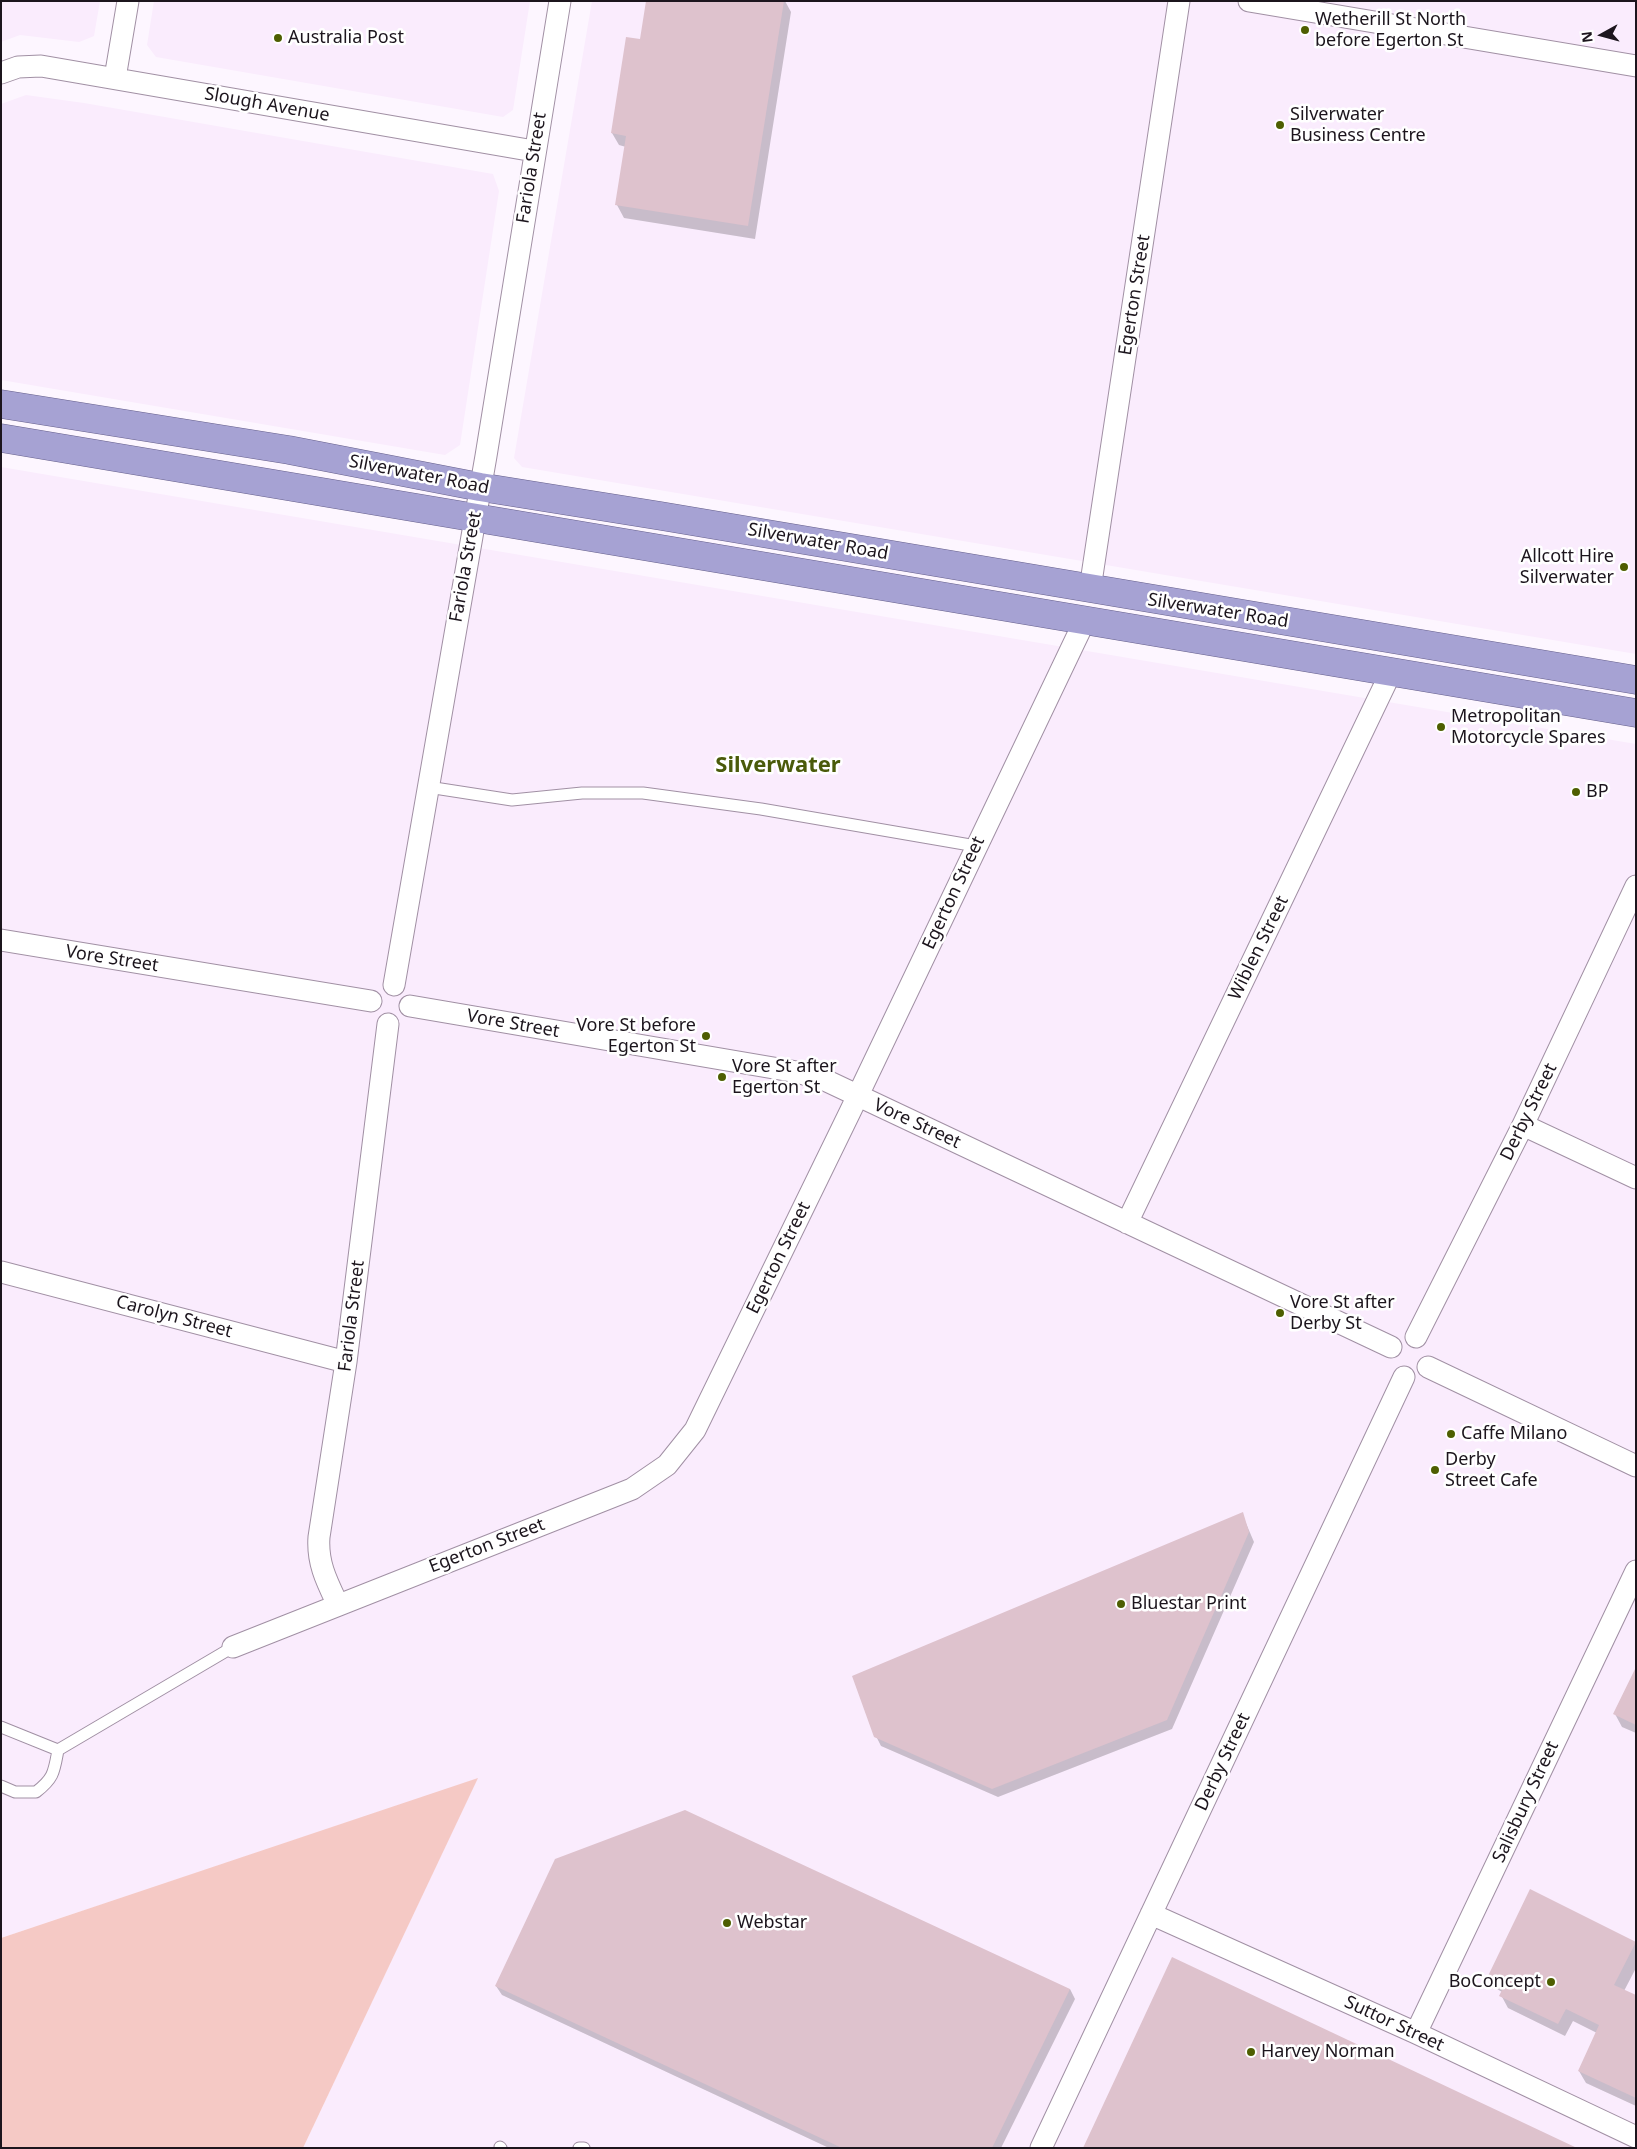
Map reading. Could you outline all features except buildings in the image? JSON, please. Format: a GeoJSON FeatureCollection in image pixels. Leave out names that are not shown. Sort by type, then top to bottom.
{"type":"FeatureCollection","features":[{"type":"Feature","properties":{"kind":"highway","name":"Silverwater Road"},"geometry":{"type":"LineString","coordinates":[[1,404],[289,450],[480,487],[1636,680]]}},
{"type":"Feature","properties":{"kind":"highway","name":"Silverwater Road"},"geometry":{"type":"LineString","coordinates":[[1,438],[1636,713]]}},
{"type":"Feature","properties":{"kind":"street"},"geometry":{"type":"LineString","coordinates":[[115,78],[128,1]]}},
{"type":"Feature","properties":{"kind":"street","name":"Fariola Street"},"geometry":{"type":"LineString","coordinates":[[394,985],[480,487],[560,1]]}},
{"type":"Feature","properties":{"kind":"street","name":"Egerton Street"},"geometry":{"type":"LineString","coordinates":[[1090,589],[1179,1]]}},
{"type":"Feature","properties":{"kind":"street"},"geometry":{"type":"LineString","coordinates":[[1249,1],[1636,66]]}},
{"type":"Feature","properties":{"kind":"street","name":"Slough Avenue"},"geometry":{"type":"LineString","coordinates":[[1,73],[29,65],[115,78],[534,152]]}},
{"type":"Feature","properties":{"kind":"street","name":"Egerton Street"},"geometry":{"type":"LineString","coordinates":[[233,1647],[632,1489],[667,1465],[695,1430],[858,1096],[1085,620]]}},
{"type":"Feature","properties":{"kind":"street","name":"Wiblen Street"},"geometry":{"type":"LineString","coordinates":[[1127,1223],[1391,672]]}},
{"type":"Feature","properties":{"kind":"street","name":"Derby Street"},"geometry":{"type":"LineString","coordinates":[[1416,1336],[1523,1126],[1634,892]]}},
{"type":"Feature","properties":{"kind":"street","name":"Vore Street"},"geometry":{"type":"LineString","coordinates":[[1,940],[371,1001]]}},
{"type":"Feature","properties":{"kind":"street"},"geometry":{"type":"LineString","coordinates":[[394,985],[404,990],[408,995],[410,1006],[405,1018],[394,1024],[388,1024],[382,1022],[373,1014],[371,1001],[373,995],[382,986],[394,985]]}},
{"type":"Feature","properties":{"kind":"street","name":"Vore Street"},"geometry":{"type":"LineString","coordinates":[[410,1006],[797,1072],[827,1081],[1391,1347]]}},
{"type":"Feature","properties":{"kind":"street","name":"Fariola Street"},"geometry":{"type":"LineString","coordinates":[[338,1605],[321,1568],[318,1553],[319,1537],[346,1362],[388,1024]]}},
{"type":"Feature","properties":{"kind":"street"},"geometry":{"type":"LineString","coordinates":[[1523,1126],[1636,1178]]}},
{"type":"Feature","properties":{"kind":"street","name":"Carolyn Street"},"geometry":{"type":"LineString","coordinates":[[1,1272],[346,1362]]}},
{"type":"Feature","properties":{"kind":"street"},"geometry":{"type":"LineString","coordinates":[[1416,1336],[1429,1349],[1430,1361],[1428,1367],[1418,1376],[1404,1377],[1391,1365],[1389,1353],[1391,1347],[1399,1338],[1416,1336]]}},
{"type":"Feature","properties":{"kind":"street"},"geometry":{"type":"LineString","coordinates":[[1428,1367],[1636,1466]]}},
{"type":"Feature","properties":{"kind":"street","name":"Derby Street"},"geometry":{"type":"LineString","coordinates":[[1041,2148],[1404,1377]]}},
{"type":"Feature","properties":{"kind":"street","name":"Salisbury Street"},"geometry":{"type":"LineString","coordinates":[[1416,2034],[1636,1571]]}},
{"type":"Feature","properties":{"kind":"street","name":"Suttor Street"},"geometry":{"type":"LineString","coordinates":[[1151,1914],[1416,2034],[1636,2137]]}},
{"type":"Feature","properties":{"kind":"lane"},"geometry":{"type":"LineString","coordinates":[[428,787],[512,800],[582,793],[643,793],[761,809],[976,846]]}},
{"type":"Feature","properties":{"kind":"lane"},"geometry":{"type":"LineString","coordinates":[[1,1786],[15,1792],[36,1792],[49,1782],[55,1767],[58,1750],[233,1647]]}},
{"type":"Feature","properties":{"kind":"lane"},"geometry":{"type":"LineString","coordinates":[[1,1727],[58,1750]]}},
{"type":"Feature","properties":{"kind":"lane"},"geometry":{"type":"LineString","coordinates":[[579,2148],[584,2148]]}},
{"type":"Feature","properties":{"kind":"shaded area"},"geometry":{"type":"Polygon","coordinates":[[[1,1],[100,1],[94,36],[79,42],[20,35],[1,42],[1,1]]]}},
{"type":"Feature","properties":{"kind":"shaded area"},"geometry":{"type":"Polygon","coordinates":[[[154,1],[530,1],[513,110],[503,117],[156,57],[147,45],[154,1]]]}},
{"type":"Feature","properties":{"kind":"shaded area"},"geometry":{"type":"Polygon","coordinates":[[[592,1],[1636,1],[1636,654],[522,467],[514,458],[592,1]]]}},
{"type":"Feature","properties":{"kind":"shaded area"},"geometry":{"type":"Polygon","coordinates":[[[26,95],[84,103],[493,174],[499,191],[460,445],[445,455],[1,380],[1,104],[26,95]]]}},
{"type":"Feature","properties":{"kind":"shaded area"},"geometry":{"type":"Polygon","coordinates":[[[1,467],[1636,744],[1636,2148],[303,2148],[477,1779],[1,1938],[1,467]]]}},
{"type":"Feature","properties":{"kind":"shaded area"},"geometry":{"type":"Polygon","coordinates":[[[478,1778],[303,2148],[1,2148],[1,1938],[478,1778]]]}},
{"type":"Feature","properties":{"kind":"place","name":"Wetherill St North before Egerton St"},"geometry":{"type":"Point","coordinates":[1305,30]}},
{"type":"Feature","properties":{"kind":"place","name":"Australia Post"},"geometry":{"type":"Point","coordinates":[278,38]}},
{"type":"Feature","properties":{"kind":"place","name":"Silverwater Business Centre"},"geometry":{"type":"Point","coordinates":[1280,125]}},
{"type":"Feature","properties":{"kind":"place","name":"Allcott Hire Silverwater"},"geometry":{"type":"Point","coordinates":[1624,567]}},
{"type":"Feature","properties":{"kind":"place","name":"Metropolitan Motorcycle Spares"},"geometry":{"type":"Point","coordinates":[1441,727]}},
{"type":"Feature","properties":{"kind":"place","name":"BP"},"geometry":{"type":"Point","coordinates":[1576,792]}},
{"type":"Feature","properties":{"kind":"place","name":"Vore St before Egerton St"},"geometry":{"type":"Point","coordinates":[706,1036]}},
{"type":"Feature","properties":{"kind":"place","name":"Vore St after Egerton St"},"geometry":{"type":"Point","coordinates":[722,1077]}},
{"type":"Feature","properties":{"kind":"place","name":"Vore St after Derby St"},"geometry":{"type":"Point","coordinates":[1280,1313]}},
{"type":"Feature","properties":{"kind":"place","name":"Caffe Milano"},"geometry":{"type":"Point","coordinates":[1451,1434]}},
{"type":"Feature","properties":{"kind":"place","name":"Derby Street Cafe"},"geometry":{"type":"Point","coordinates":[1435,1470]}},
{"type":"Feature","properties":{"kind":"place","name":"Bluestar Print"},"geometry":{"type":"Point","coordinates":[1121,1604]}},
{"type":"Feature","properties":{"kind":"place","name":"Webstar"},"geometry":{"type":"Point","coordinates":[727,1923]}},
{"type":"Feature","properties":{"kind":"place","name":"BoConcept"},"geometry":{"type":"Point","coordinates":[1551,1982]}},
{"type":"Feature","properties":{"kind":"place","name":"Harvey Norman"},"geometry":{"type":"Point","coordinates":[1251,2052]}},
{"type":"Feature","properties":{"kind":"district","name":"Silverwater"},"geometry":{"type":"Point","coordinates":[778,766]}}]}
